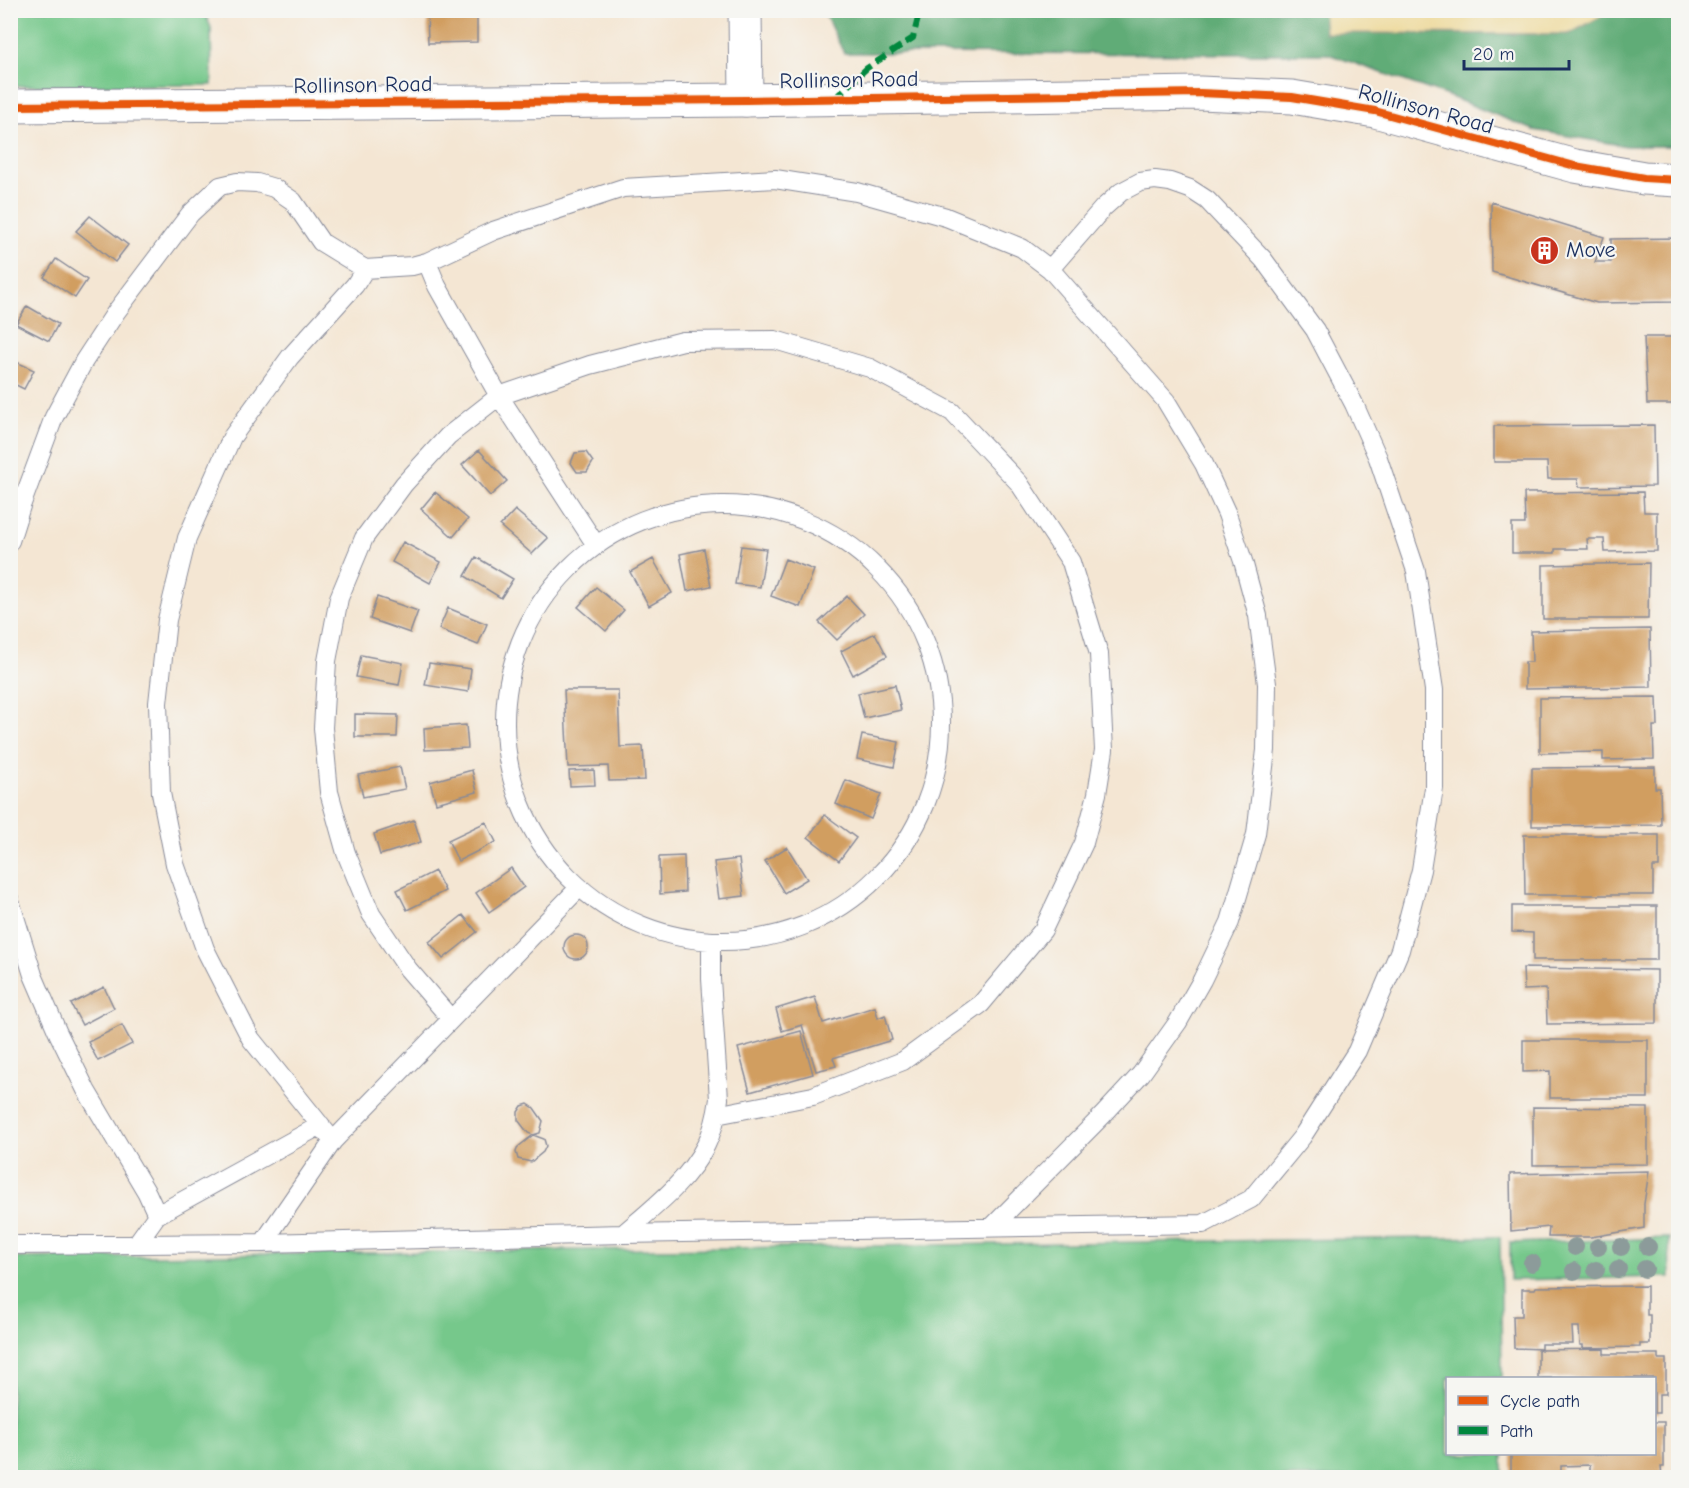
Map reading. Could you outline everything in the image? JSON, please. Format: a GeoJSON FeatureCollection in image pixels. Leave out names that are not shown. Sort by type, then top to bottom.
{"type":"FeatureCollection","features":[{"type":"Feature","properties":{"kind":"street"},"geometry":{"type":"LineString","coordinates":[[745,10],[746,100]]}},
{"type":"Feature","properties":{"kind":"street","name":"Rollinson Road"},"geometry":{"type":"LineString","coordinates":[[10,106],[746,100],[1200,93],[1292,97],[1375,111],[1575,166],[1644,178],[1678,180]]}},
{"type":"Feature","properties":{"kind":"lane"},"geometry":{"type":"LineString","coordinates":[[10,541],[54,417],[84,361],[116,312],[190,214],[220,186],[237,182],[257,183],[274,188],[293,201],[321,242],[365,269],[412,266],[427,262],[494,231],[623,188],[775,179],[857,192],[945,217],[1022,248],[1050,269],[1166,401],[1204,464],[1227,514],[1258,616],[1267,684],[1266,750],[1256,834],[1230,922],[1179,1022],[1141,1074],[1104,1115],[990,1228]]}},
{"type":"Feature","properties":{"kind":"lane"},"geometry":{"type":"LineString","coordinates":[[10,1245],[263,1243],[1203,1224],[1251,1199],[1302,1137],[1357,1051],[1400,950],[1421,870],[1434,788],[1434,690],[1416,571],[1378,458],[1354,404],[1315,330],[1263,260],[1207,200],[1190,189],[1170,182],[1155,180],[1140,182],[1121,192],[1103,208],[1050,269]]}},
{"type":"Feature","properties":{"kind":"lane"},"geometry":{"type":"LineString","coordinates":[[427,262],[437,286],[499,396],[596,545]]}},
{"type":"Feature","properties":{"kind":"lane"},"geometry":{"type":"LineString","coordinates":[[333,1141],[251,1039],[205,949],[175,864],[161,793],[158,703],[167,620],[187,538],[232,437],[290,357],[355,285],[365,269]]}},
{"type":"Feature","properties":{"kind":"lane"},"geometry":{"type":"LineString","coordinates":[[450,1019],[408,969],[371,914],[346,853],[329,792],[323,728],[327,662],[339,598],[364,537],[404,484],[448,436],[499,396],[590,365],[683,341],[776,340],[870,368],[952,412],[1019,483],[1071,562],[1099,654],[1104,750],[1097,794],[1084,843],[1043,930],[981,1004],[903,1060],[813,1096],[716,1115]]}},
{"type":"Feature","properties":{"kind":"lane"},"geometry":{"type":"LineString","coordinates":[[700,505],[756,506],[809,520],[857,548],[897,587],[926,635],[941,688],[942,743],[930,797],[904,846],[867,887],[820,918],[768,935],[711,944],[688,941],[662,933],[574,893],[544,850],[519,806],[509,759],[505,711],[513,662],[532,617],[560,577],[596,545],[646,518],[700,505]]}},
{"type":"Feature","properties":{"kind":"lane"},"geometry":{"type":"LineString","coordinates":[[263,1243],[333,1141],[574,893]]}},
{"type":"Feature","properties":{"kind":"lane"},"geometry":{"type":"LineString","coordinates":[[10,901],[33,975],[58,1033],[86,1090],[147,1193],[157,1215]]}},
{"type":"Feature","properties":{"kind":"lane"},"geometry":{"type":"LineString","coordinates":[[623,1234],[666,1196],[687,1173],[706,1145],[716,1115],[719,1099],[711,979],[711,944]]}},
{"type":"Feature","properties":{"kind":"lane"},"geometry":{"type":"LineString","coordinates":[[137,1243],[157,1215],[321,1125]]}},
{"type":"Feature","properties":{"kind":"green space"},"geometry":{"type":"Polygon","coordinates":[[[11,10],[204,11],[211,28],[212,85],[11,86],[11,10]]]}},
{"type":"Feature","properties":{"kind":"green space"},"geometry":{"type":"Polygon","coordinates":[[[1323,10],[1326,33],[1569,34],[1611,11],[1678,11],[1678,146],[1626,146],[1534,130],[1448,96],[1328,54],[844,53],[823,11],[1323,10]]]}},
{"type":"Feature","properties":{"kind":"green space"},"geometry":{"type":"Polygon","coordinates":[[[1500,1237],[1502,1377],[1446,1377],[1446,1455],[1503,1455],[1503,1477],[11,1477],[11,1258],[1500,1237]]]}},
{"type":"Feature","properties":{"kind":"green space"},"geometry":{"type":"Polygon","coordinates":[[[1669,1238],[1670,1277],[1510,1280],[1510,1243],[1669,1238]]]}},
{"type":"Feature","properties":{"kind":"sand"},"geometry":{"type":"Polygon","coordinates":[[[1323,10],[1611,11],[1569,34],[1325,33],[1323,10]]]}},
{"type":"Feature","properties":{"kind":"building"},"geometry":{"type":"Polygon","coordinates":[[[427,10],[477,10],[477,42],[428,43],[427,10]]]}},
{"type":"Feature","properties":{"kind":"building","name":"Move"},"geometry":{"type":"Polygon","coordinates":[[[1491,202],[1604,237],[1595,262],[1611,262],[1611,239],[1678,238],[1678,302],[1597,303],[1492,272],[1491,202]]]}},
{"type":"Feature","properties":{"kind":"building"},"geometry":{"type":"Polygon","coordinates":[[[90,216],[128,245],[115,262],[76,231],[90,216]]]}},
{"type":"Feature","properties":{"kind":"building"},"geometry":{"type":"Polygon","coordinates":[[[56,259],[87,280],[75,298],[44,277],[56,259]]]}},
{"type":"Feature","properties":{"kind":"building"},"geometry":{"type":"Polygon","coordinates":[[[27,306],[58,324],[49,341],[16,324],[27,306]]]}},
{"type":"Feature","properties":{"kind":"building"},"geometry":{"type":"Polygon","coordinates":[[[1644,337],[1678,337],[1678,404],[1647,404],[1644,337]]]}},
{"type":"Feature","properties":{"kind":"building"},"geometry":{"type":"Polygon","coordinates":[[[10,359],[34,370],[24,389],[10,382],[10,359]]]}},
{"type":"Feature","properties":{"kind":"building"},"geometry":{"type":"Polygon","coordinates":[[[1654,425],[1655,486],[1579,487],[1578,479],[1548,479],[1547,462],[1494,462],[1494,426],[1654,425]]]}},
{"type":"Feature","properties":{"kind":"building"},"geometry":{"type":"Polygon","coordinates":[[[479,450],[507,481],[490,496],[462,465],[479,450]]]}},
{"type":"Feature","properties":{"kind":"building"},"geometry":{"type":"Polygon","coordinates":[[[586,452],[593,462],[587,472],[577,472],[571,463],[575,453],[586,452]]]}},
{"type":"Feature","properties":{"kind":"building"},"geometry":{"type":"Polygon","coordinates":[[[435,492],[468,519],[453,537],[421,509],[435,492]]]}},
{"type":"Feature","properties":{"kind":"building"},"geometry":{"type":"Polygon","coordinates":[[[1643,492],[1644,512],[1657,512],[1657,551],[1605,552],[1604,539],[1587,539],[1588,549],[1555,549],[1555,553],[1512,553],[1512,524],[1525,524],[1524,493],[1643,492]]]}},
{"type":"Feature","properties":{"kind":"building"},"geometry":{"type":"Polygon","coordinates":[[[515,510],[548,538],[532,554],[500,526],[515,510]]]}},
{"type":"Feature","properties":{"kind":"building"},"geometry":{"type":"Polygon","coordinates":[[[403,542],[441,562],[430,583],[392,562],[403,542]]]}},
{"type":"Feature","properties":{"kind":"building"},"geometry":{"type":"Polygon","coordinates":[[[741,546],[766,549],[760,587],[735,584],[741,546]]]}},
{"type":"Feature","properties":{"kind":"building"},"geometry":{"type":"Polygon","coordinates":[[[704,549],[711,586],[687,591],[680,554],[704,549]]]}},
{"type":"Feature","properties":{"kind":"building"},"geometry":{"type":"Polygon","coordinates":[[[476,557],[513,579],[501,598],[465,576],[476,557]]]}},
{"type":"Feature","properties":{"kind":"building"},"geometry":{"type":"Polygon","coordinates":[[[653,559],[672,593],[649,606],[630,572],[653,559]]]}},
{"type":"Feature","properties":{"kind":"building"},"geometry":{"type":"Polygon","coordinates":[[[785,559],[814,570],[800,607],[771,596],[785,559]]]}},
{"type":"Feature","properties":{"kind":"building"},"geometry":{"type":"Polygon","coordinates":[[[1649,563],[1648,619],[1543,619],[1543,565],[1649,563]]]}},
{"type":"Feature","properties":{"kind":"building"},"geometry":{"type":"Polygon","coordinates":[[[596,587],[624,610],[606,631],[578,607],[596,587]]]}},
{"type":"Feature","properties":{"kind":"building"},"geometry":{"type":"Polygon","coordinates":[[[847,596],[864,614],[837,640],[819,622],[847,596]]]}},
{"type":"Feature","properties":{"kind":"building"},"geometry":{"type":"Polygon","coordinates":[[[377,597],[418,611],[410,633],[370,619],[377,597]]]}},
{"type":"Feature","properties":{"kind":"building"},"geometry":{"type":"Polygon","coordinates":[[[448,608],[487,624],[478,645],[439,629],[448,608]]]}},
{"type":"Feature","properties":{"kind":"building"},"geometry":{"type":"Polygon","coordinates":[[[1650,629],[1651,687],[1525,689],[1525,662],[1532,662],[1531,631],[1650,629]]]}},
{"type":"Feature","properties":{"kind":"building"},"geometry":{"type":"Polygon","coordinates":[[[875,633],[887,656],[853,675],[841,651],[875,633]]]}},
{"type":"Feature","properties":{"kind":"building"},"geometry":{"type":"Polygon","coordinates":[[[361,655],[403,663],[399,685],[356,677],[361,655]]]}},
{"type":"Feature","properties":{"kind":"building"},"geometry":{"type":"Polygon","coordinates":[[[429,663],[471,669],[468,692],[425,685],[429,663]]]}},
{"type":"Feature","properties":{"kind":"building"},"geometry":{"type":"Polygon","coordinates":[[[895,685],[901,710],[864,718],[858,693],[895,685]]]}},
{"type":"Feature","properties":{"kind":"building"},"geometry":{"type":"Polygon","coordinates":[[[564,690],[618,690],[620,747],[643,746],[645,780],[609,781],[608,766],[568,767],[564,690]]]}},
{"type":"Feature","properties":{"kind":"building"},"geometry":{"type":"Polygon","coordinates":[[[1657,697],[1658,726],[1653,726],[1654,759],[1603,760],[1603,752],[1540,753],[1540,698],[1657,697]]]}},
{"type":"Feature","properties":{"kind":"building"},"geometry":{"type":"Polygon","coordinates":[[[355,714],[398,715],[397,737],[355,737],[355,714]]]}},
{"type":"Feature","properties":{"kind":"building"},"geometry":{"type":"Polygon","coordinates":[[[466,725],[468,748],[425,750],[424,728],[466,725]]]}},
{"type":"Feature","properties":{"kind":"building"},"geometry":{"type":"Polygon","coordinates":[[[862,735],[899,742],[894,767],[857,759],[862,735]]]}},
{"type":"Feature","properties":{"kind":"building"},"geometry":{"type":"Polygon","coordinates":[[[400,767],[405,789],[363,797],[358,775],[400,767]]]}},
{"type":"Feature","properties":{"kind":"building"},"geometry":{"type":"Polygon","coordinates":[[[1655,767],[1655,788],[1660,788],[1661,825],[1532,826],[1532,768],[1655,767]]]}},
{"type":"Feature","properties":{"kind":"building"},"geometry":{"type":"Polygon","coordinates":[[[472,770],[477,792],[436,803],[430,782],[472,770]]]}},
{"type":"Feature","properties":{"kind":"building"},"geometry":{"type":"Polygon","coordinates":[[[594,770],[595,785],[570,786],[569,771],[594,770]]]}},
{"type":"Feature","properties":{"kind":"building"},"geometry":{"type":"Polygon","coordinates":[[[846,780],[881,794],[871,819],[836,804],[846,780]]]}},
{"type":"Feature","properties":{"kind":"building"},"geometry":{"type":"Polygon","coordinates":[[[825,815],[856,838],[839,861],[808,837],[825,815]]]}},
{"type":"Feature","properties":{"kind":"building"},"geometry":{"type":"Polygon","coordinates":[[[414,820],[421,842],[380,855],[374,834],[414,820]]]}},
{"type":"Feature","properties":{"kind":"building"},"geometry":{"type":"Polygon","coordinates":[[[486,822],[496,842],[458,861],[448,840],[486,822]]]}},
{"type":"Feature","properties":{"kind":"building"},"geometry":{"type":"Polygon","coordinates":[[[1524,835],[1659,835],[1659,867],[1653,867],[1653,895],[1525,895],[1524,835]]]}},
{"type":"Feature","properties":{"kind":"building"},"geometry":{"type":"Polygon","coordinates":[[[787,847],[807,879],[784,893],[765,861],[787,847]]]}},
{"type":"Feature","properties":{"kind":"building"},"geometry":{"type":"Polygon","coordinates":[[[684,856],[685,892],[660,894],[659,857],[684,856]]]}},
{"type":"Feature","properties":{"kind":"building"},"geometry":{"type":"Polygon","coordinates":[[[739,859],[744,896],[719,899],[714,862],[739,859]]]}},
{"type":"Feature","properties":{"kind":"building"},"geometry":{"type":"Polygon","coordinates":[[[511,868],[524,887],[489,912],[476,893],[511,868]]]}},
{"type":"Feature","properties":{"kind":"building"},"geometry":{"type":"Polygon","coordinates":[[[435,871],[445,891],[407,910],[397,890],[435,871]]]}},
{"type":"Feature","properties":{"kind":"building"},"geometry":{"type":"Polygon","coordinates":[[[1512,906],[1657,906],[1657,960],[1533,960],[1533,933],[1512,932],[1512,906]]]}},
{"type":"Feature","properties":{"kind":"building"},"geometry":{"type":"Polygon","coordinates":[[[463,915],[477,932],[443,959],[429,942],[463,915]]]}},
{"type":"Feature","properties":{"kind":"building"},"geometry":{"type":"Polygon","coordinates":[[[576,935],[581,936],[587,942],[587,952],[581,958],[576,959],[571,958],[565,952],[564,947],[565,942],[571,936],[576,935]]]}},
{"type":"Feature","properties":{"kind":"building"},"geometry":{"type":"Polygon","coordinates":[[[1523,968],[1657,970],[1657,1023],[1547,1024],[1546,989],[1524,990],[1523,968]]]}},
{"type":"Feature","properties":{"kind":"building"},"geometry":{"type":"Polygon","coordinates":[[[104,987],[114,1008],[82,1025],[71,1004],[104,987]]]}},
{"type":"Feature","properties":{"kind":"building"},"geometry":{"type":"Polygon","coordinates":[[[815,997],[823,1023],[875,1007],[878,1018],[885,1015],[892,1040],[833,1058],[836,1066],[816,1071],[802,1025],[782,1031],[776,1009],[815,997]]]}},
{"type":"Feature","properties":{"kind":"building"},"geometry":{"type":"Polygon","coordinates":[[[122,1025],[132,1044],[98,1061],[88,1042],[122,1025]]]}},
{"type":"Feature","properties":{"kind":"building"},"geometry":{"type":"Polygon","coordinates":[[[801,1031],[813,1074],[750,1092],[738,1048],[801,1031]]]}},
{"type":"Feature","properties":{"kind":"building"},"geometry":{"type":"Polygon","coordinates":[[[1523,1040],[1648,1040],[1648,1098],[1550,1098],[1550,1071],[1523,1072],[1523,1040]]]}},
{"type":"Feature","properties":{"kind":"building"},"geometry":{"type":"Polygon","coordinates":[[[528,1104],[534,1108],[543,1121],[540,1133],[533,1135],[528,1133],[518,1120],[518,1112],[522,1106],[528,1104]]]}},
{"type":"Feature","properties":{"kind":"building"},"geometry":{"type":"Polygon","coordinates":[[[1533,1107],[1648,1108],[1648,1164],[1533,1165],[1533,1107]]]}},
{"type":"Feature","properties":{"kind":"building"},"geometry":{"type":"Polygon","coordinates":[[[533,1135],[544,1139],[546,1146],[543,1152],[531,1162],[518,1159],[516,1152],[518,1147],[533,1135]]]}},
{"type":"Feature","properties":{"kind":"building"},"geometry":{"type":"Polygon","coordinates":[[[1649,1171],[1644,1204],[1644,1228],[1591,1237],[1548,1237],[1549,1227],[1511,1231],[1510,1174],[1649,1171]]]}},
{"type":"Feature","properties":{"kind":"building"},"geometry":{"type":"Polygon","coordinates":[[[1647,1286],[1650,1344],[1640,1344],[1640,1347],[1583,1348],[1583,1345],[1580,1345],[1579,1327],[1572,1327],[1573,1344],[1541,1344],[1541,1349],[1514,1348],[1513,1316],[1522,1316],[1522,1289],[1647,1286]]]}},
{"type":"Feature","properties":{"kind":"building"},"geometry":{"type":"Polygon","coordinates":[[[1604,1349],[1604,1354],[1658,1354],[1658,1359],[1666,1359],[1666,1394],[1659,1394],[1659,1413],[1656,1413],[1656,1377],[1538,1377],[1538,1350],[1604,1349]]]}},
{"type":"Feature","properties":{"kind":"building"},"geometry":{"type":"Polygon","coordinates":[[[1656,1422],[1664,1422],[1662,1478],[1590,1478],[1590,1465],[1561,1466],[1561,1478],[1511,1478],[1511,1455],[1656,1455],[1656,1422]]]}},
{"type":"Feature","properties":{"kind":"marked path"},"geometry":{"type":"LineString","coordinates":[[835,98],[867,68],[913,38],[920,10]]}},
{"type":"Feature","properties":{"kind":"cycle path"},"geometry":{"type":"LineString","coordinates":[[10,106],[746,100],[1200,93],[1292,97],[1375,111],[1575,166],[1644,178],[1678,180]]}},
{"type":"Feature","properties":{"kind":"place","name":"Move"},"geometry":{"type":"Point","coordinates":[1545,250]}}]}
